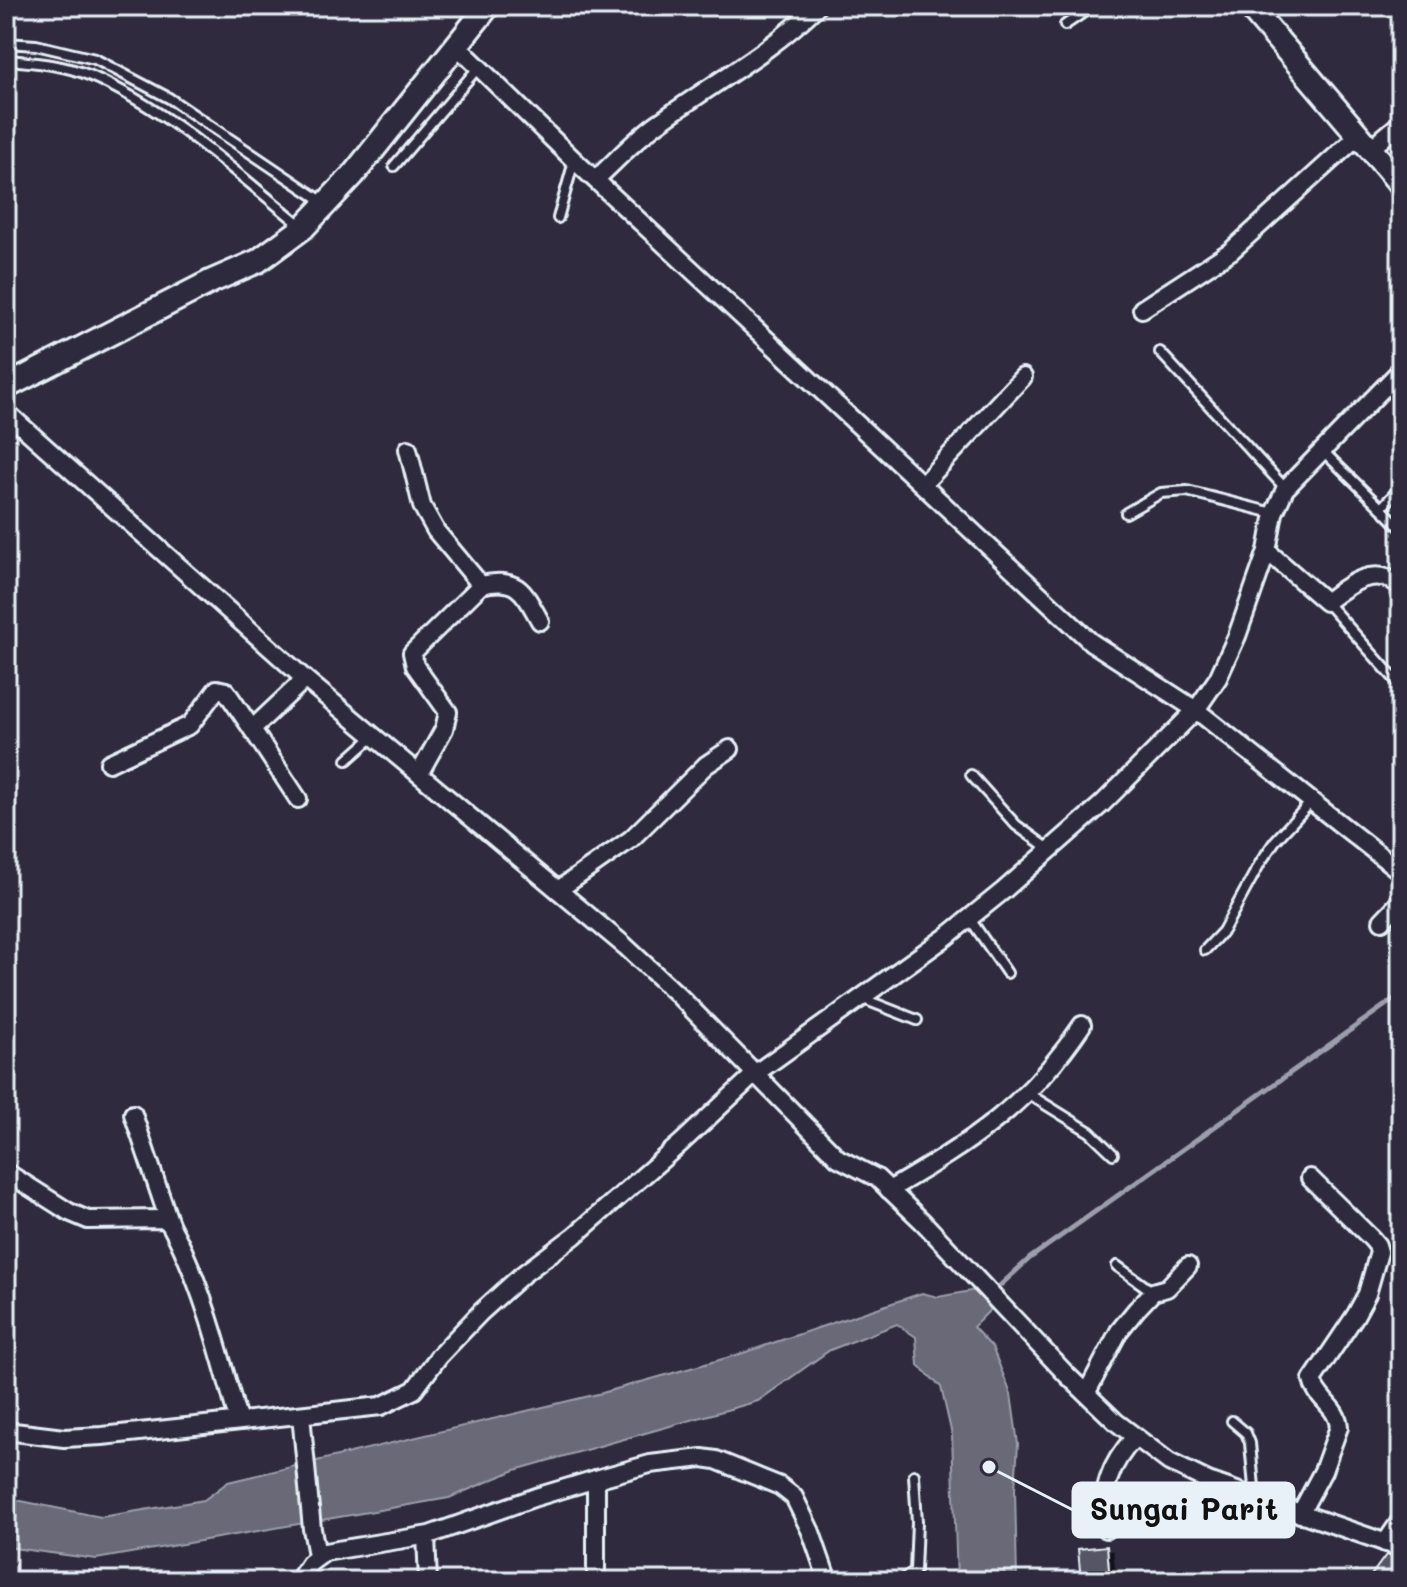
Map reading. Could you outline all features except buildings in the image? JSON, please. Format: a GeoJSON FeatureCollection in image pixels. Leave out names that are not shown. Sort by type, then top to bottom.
{"type":"FeatureCollection","features":[{"type":"Feature","properties":{"kind":"street"},"geometry":{"type":"LineString","coordinates":[[6,387],[212,281],[258,261],[303,228],[353,175],[488,6]]}},
{"type":"Feature","properties":{"kind":"street"},"geometry":{"type":"LineString","coordinates":[[596,179],[658,123],[737,69],[817,6]]}},
{"type":"Feature","properties":{"kind":"street"},"geometry":{"type":"LineString","coordinates":[[1249,6],[1401,185]]}},
{"type":"Feature","properties":{"kind":"street"},"geometry":{"type":"LineString","coordinates":[[456,45],[574,160],[1091,642],[1196,710],[1401,872]]}},
{"type":"Feature","properties":{"kind":"street"},"geometry":{"type":"LineString","coordinates":[[1142,309],[1231,251],[1365,142],[1401,123]]}},
{"type":"Feature","properties":{"kind":"street"},"geometry":{"type":"LineString","coordinates":[[6,1431],[64,1438],[102,1436],[381,1406],[414,1390],[439,1356],[522,1275],[574,1236],[756,1073],[970,919],[1102,804],[1196,710],[1218,678],[1237,636],[1267,551],[1274,513],[1285,489],[1401,370]]}},
{"type":"Feature","properties":{"kind":"street"},"geometry":{"type":"LineString","coordinates":[[923,484],[1023,377]]}},
{"type":"Feature","properties":{"kind":"street"},"geometry":{"type":"LineString","coordinates":[[6,412],[305,679],[668,985],[838,1158],[877,1178],[967,1266],[1067,1375],[1135,1437],[1169,1462],[1208,1481],[1393,1545],[1401,1520]]}},
{"type":"Feature","properties":{"kind":"street"},"geometry":{"type":"LineString","coordinates":[[408,449],[422,506],[436,531],[481,585]]}},
{"type":"Feature","properties":{"kind":"street"},"geometry":{"type":"LineString","coordinates":[[1267,551],[1326,602],[1366,576],[1380,575],[1400,583]]}},
{"type":"Feature","properties":{"kind":"street"},"geometry":{"type":"LineString","coordinates":[[419,774],[444,729],[448,712],[415,666],[412,653],[481,585],[497,581],[511,583],[525,594],[540,621]]}},
{"type":"Feature","properties":{"kind":"street"},"geometry":{"type":"LineString","coordinates":[[252,729],[305,679]]}},
{"type":"Feature","properties":{"kind":"street"},"geometry":{"type":"LineString","coordinates":[[109,763],[190,725],[217,689],[226,691],[298,799]]}},
{"type":"Feature","properties":{"kind":"street"},"geometry":{"type":"LineString","coordinates":[[558,890],[631,839],[706,765],[730,749]]}},
{"type":"Feature","properties":{"kind":"street"},"geometry":{"type":"LineString","coordinates":[[1382,921],[1401,901]]}},
{"type":"Feature","properties":{"kind":"street"},"geometry":{"type":"LineString","coordinates":[[889,1190],[1003,1117],[1053,1066],[1082,1025]]}},
{"type":"Feature","properties":{"kind":"street"},"geometry":{"type":"LineString","coordinates":[[133,1114],[170,1224],[203,1307],[238,1420]]}},
{"type":"Feature","properties":{"kind":"street"},"geometry":{"type":"LineString","coordinates":[[6,1172],[69,1212],[88,1220],[165,1219],[170,1224]]}},
{"type":"Feature","properties":{"kind":"street"},"geometry":{"type":"LineString","coordinates":[[1300,1514],[1323,1471],[1339,1427],[1339,1419],[1318,1395],[1312,1380],[1367,1294],[1379,1252],[1371,1238],[1310,1178]]}},
{"type":"Feature","properties":{"kind":"street"},"geometry":{"type":"LineString","coordinates":[[1087,1392],[1119,1331],[1153,1292],[1167,1288],[1188,1266]]}},
{"type":"Feature","properties":{"kind":"street"},"geometry":{"type":"LineString","coordinates":[[301,1415],[317,1555]]}},
{"type":"Feature","properties":{"kind":"street"},"geometry":{"type":"LineString","coordinates":[[1106,1529],[1103,1509],[1111,1469],[1135,1437]]}},
{"type":"Feature","properties":{"kind":"street"},"geometry":{"type":"LineString","coordinates":[[298,1581],[317,1555],[337,1549],[426,1536],[596,1479],[650,1464],[702,1458],[716,1460],[780,1486],[794,1497],[828,1581]]}},
{"type":"Feature","properties":{"kind":"street"},"geometry":{"type":"LineString","coordinates":[[596,1479],[596,1581]]}},
{"type":"Feature","properties":{"kind":"street"},"geometry":{"type":"LineString","coordinates":[[426,1536],[428,1581]]}},
{"type":"Feature","properties":{"kind":"lane"},"geometry":{"type":"LineString","coordinates":[[1065,25],[1093,6]]}},
{"type":"Feature","properties":{"kind":"lane"},"geometry":{"type":"LineString","coordinates":[[6,43],[36,45],[95,59],[169,98],[325,203]]}},
{"type":"Feature","properties":{"kind":"lane"},"geometry":{"type":"LineString","coordinates":[[6,60],[33,62],[89,75],[160,113],[303,228]]}},
{"type":"Feature","properties":{"kind":"lane"},"geometry":{"type":"LineString","coordinates":[[394,166],[478,68]]}},
{"type":"Feature","properties":{"kind":"lane"},"geometry":{"type":"LineString","coordinates":[[558,218],[574,160]]}},
{"type":"Feature","properties":{"kind":"lane"},"geometry":{"type":"LineString","coordinates":[[1160,352],[1285,489]]}},
{"type":"Feature","properties":{"kind":"lane"},"geometry":{"type":"LineString","coordinates":[[1321,450],[1401,528]]}},
{"type":"Feature","properties":{"kind":"lane"},"geometry":{"type":"LineString","coordinates":[[1381,508],[1401,487]]}},
{"type":"Feature","properties":{"kind":"lane"},"geometry":{"type":"LineString","coordinates":[[1126,513],[1161,493],[1187,491],[1274,513]]}},
{"type":"Feature","properties":{"kind":"lane"},"geometry":{"type":"LineString","coordinates":[[1326,602],[1401,686]]}},
{"type":"Feature","properties":{"kind":"lane"},"geometry":{"type":"LineString","coordinates":[[347,760],[375,735]]}},
{"type":"Feature","properties":{"kind":"lane"},"geometry":{"type":"LineString","coordinates":[[971,775],[1016,825],[1049,849]]}},
{"type":"Feature","properties":{"kind":"lane"},"geometry":{"type":"LineString","coordinates":[[1205,950],[1231,919],[1267,852],[1311,801]]}},
{"type":"Feature","properties":{"kind":"lane"},"geometry":{"type":"LineString","coordinates":[[970,919],[1007,973]]}},
{"type":"Feature","properties":{"kind":"lane"},"geometry":{"type":"LineString","coordinates":[[860,998],[917,1020]]}},
{"type":"Feature","properties":{"kind":"lane"},"geometry":{"type":"LineString","coordinates":[[1027,1093],[1090,1132],[1113,1154]]}},
{"type":"Feature","properties":{"kind":"lane"},"geometry":{"type":"LineString","coordinates":[[1117,1266],[1153,1292]]}},
{"type":"Feature","properties":{"kind":"lane"},"geometry":{"type":"LineString","coordinates":[[1232,1421],[1246,1433],[1250,1443],[1255,1498]]}},
{"type":"Feature","properties":{"kind":"lane"},"geometry":{"type":"LineString","coordinates":[[900,1581],[915,1571],[918,1556],[914,1475]]}},
{"type":"Feature","properties":{"kind":"water"},"geometry":{"type":"Polygon","coordinates":[[[976,1290],[994,1306],[973,1327],[992,1347],[1011,1394],[1018,1444],[1015,1489],[1017,1581],[957,1581],[952,1435],[941,1387],[918,1365],[916,1337],[897,1324],[830,1350],[758,1401],[515,1470],[449,1498],[96,1559],[6,1547],[6,1498],[101,1517],[204,1500],[228,1482],[602,1393],[737,1355],[922,1293],[938,1297],[976,1290]]]}},
{"type":"Feature","properties":{"kind":"waterway"},"geometry":{"type":"LineString","coordinates":[[994,1291],[1030,1258],[1401,994]]}},
{"type":"Feature","properties":{"kind":"place","name":"Sungai Parit"},"geometry":{"type":"Point","coordinates":[989,1467]}}]}
